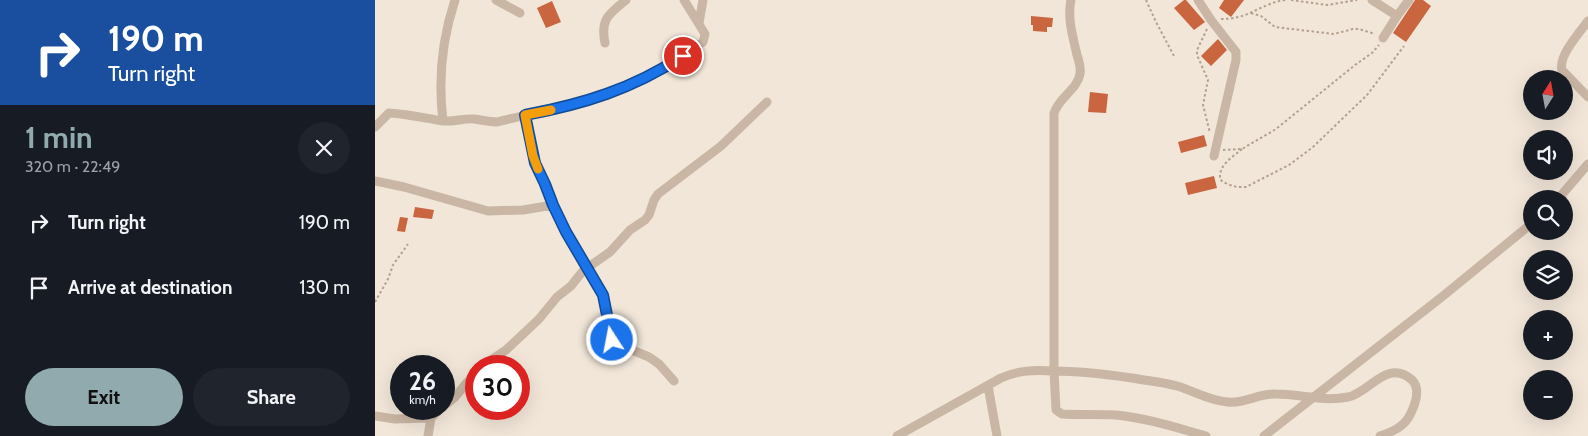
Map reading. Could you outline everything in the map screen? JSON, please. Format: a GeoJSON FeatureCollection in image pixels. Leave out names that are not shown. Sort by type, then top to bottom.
{"type":"FeatureCollection","features":[{"type":"Feature","properties":{"kind":"street"},"geometry":{"type":"LineString","coordinates":[[443,121],[440,100],[442,64],[446,30],[455,0]]}},
{"type":"Feature","properties":{"kind":"street"},"geometry":{"type":"LineString","coordinates":[[496,0],[520,13]]}},
{"type":"Feature","properties":{"kind":"street"},"geometry":{"type":"LineString","coordinates":[[605,43],[603,31],[606,19],[626,0]]}},
{"type":"Feature","properties":{"kind":"street"},"geometry":{"type":"LineString","coordinates":[[375,127],[389,114],[404,114],[443,121],[457,122],[472,119],[491,122],[583,103],[613,93],[671,64],[703,42],[705,34],[684,0]]}},
{"type":"Feature","properties":{"kind":"street"},"geometry":{"type":"LineString","coordinates":[[699,23],[703,0]]}},
{"type":"Feature","properties":{"kind":"street"},"geometry":{"type":"LineString","coordinates":[[1071,0],[1069,8],[1080,74],[1073,88],[1057,105],[1054,113],[1054,371],[1056,410],[1059,413],[1131,417],[1206,436]]}},
{"type":"Feature","properties":{"kind":"street"},"geometry":{"type":"LineString","coordinates":[[1198,0],[1236,52],[1236,60],[1215,153]]}},
{"type":"Feature","properties":{"kind":"street"},"geometry":{"type":"LineString","coordinates":[[1372,0],[1397,16]]}},
{"type":"Feature","properties":{"kind":"street"},"geometry":{"type":"LineString","coordinates":[[1383,38],[1409,0]]}},
{"type":"Feature","properties":{"kind":"street"},"geometry":{"type":"LineString","coordinates":[[1588,20],[1565,53],[1560,65],[1562,70],[1588,97]]}},
{"type":"Feature","properties":{"kind":"street"},"geometry":{"type":"LineString","coordinates":[[498,355],[539,319],[557,297],[571,286],[587,268],[610,252],[631,230],[645,220],[658,194],[721,146],[767,102]]}},
{"type":"Feature","properties":{"kind":"street"},"geometry":{"type":"LineString","coordinates":[[525,115],[535,163],[566,232],[603,295],[612,340],[615,344],[649,356],[659,364],[674,382]]}},
{"type":"Feature","properties":{"kind":"street"},"geometry":{"type":"LineString","coordinates":[[1566,190],[1588,164]]}},
{"type":"Feature","properties":{"kind":"street"},"geometry":{"type":"LineString","coordinates":[[375,181],[404,187],[488,211],[523,210],[553,205]]}},
{"type":"Feature","properties":{"kind":"street"},"geometry":{"type":"LineString","coordinates":[[1264,436],[1443,296],[1523,231]]}},
{"type":"Feature","properties":{"kind":"street"},"geometry":{"type":"LineString","coordinates":[[897,436],[1013,373],[1028,370],[1096,372],[1156,381],[1178,386],[1214,400],[1229,403],[1244,401],[1267,394],[1311,398],[1339,398],[1355,395],[1379,377],[1389,374],[1410,378],[1416,384],[1417,392],[1409,416],[1401,426],[1379,436]]}},
{"type":"Feature","properties":{"kind":"street"},"geometry":{"type":"LineString","coordinates":[[455,397],[465,385]]}},
{"type":"Feature","properties":{"kind":"street"},"geometry":{"type":"LineString","coordinates":[[988,386],[997,436]]}},
{"type":"Feature","properties":{"kind":"street"},"geometry":{"type":"LineString","coordinates":[[375,416],[390,418]]}},
{"type":"Feature","properties":{"kind":"street"},"geometry":{"type":"LineString","coordinates":[[428,436],[431,420]]}},
{"type":"Feature","properties":{"kind":"path"},"geometry":{"type":"LineString","coordinates":[[1146,0],[1174,56]]}},
{"type":"Feature","properties":{"kind":"path"},"geometry":{"type":"LineString","coordinates":[[1211,135],[1203,110],[1208,80],[1197,55],[1197,50],[1211,20],[1235,18],[1264,6],[1286,0]]}},
{"type":"Feature","properties":{"kind":"path"},"geometry":{"type":"LineString","coordinates":[[1291,0],[1327,5],[1357,0]]}},
{"type":"Feature","properties":{"kind":"path"},"geometry":{"type":"LineString","coordinates":[[1251,13],[1261,16],[1275,27],[1334,34],[1359,29],[1383,38],[1377,48],[1367,58],[1355,65],[1276,129],[1242,149],[1227,161],[1220,170],[1220,179],[1237,187],[1246,187],[1289,165],[1313,147],[1367,95],[1404,46]]}},
{"type":"Feature","properties":{"kind":"path"},"geometry":{"type":"LineString","coordinates":[[1215,153],[1242,149]]}},
{"type":"Feature","properties":{"kind":"path"},"geometry":{"type":"LineString","coordinates":[[375,302],[388,279],[393,265],[407,244]]}},
{"type":"Feature","properties":{"kind":"building"},"geometry":{"type":"Polygon","coordinates":[[[1184,0],[1205,22],[1194,30],[1174,8],[1184,0]]]}},
{"type":"Feature","properties":{"kind":"building"},"geometry":{"type":"Polygon","coordinates":[[[1224,0],[1244,0],[1231,17],[1219,8],[1224,0]]]}},
{"type":"Feature","properties":{"kind":"building"},"geometry":{"type":"Polygon","coordinates":[[[1415,0],[1423,0],[1431,6],[1406,42],[1393,33],[1415,0]]]}},
{"type":"Feature","properties":{"kind":"building"},"geometry":{"type":"Polygon","coordinates":[[[552,1],[561,22],[546,28],[537,8],[552,1]]]}},
{"type":"Feature","properties":{"kind":"building"},"geometry":{"type":"Polygon","coordinates":[[[1031,16],[1053,18],[1052,27],[1047,27],[1047,32],[1033,31],[1031,16]]]}},
{"type":"Feature","properties":{"kind":"building"},"geometry":{"type":"Polygon","coordinates":[[[1218,39],[1227,50],[1211,66],[1201,56],[1218,39]]]}},
{"type":"Feature","properties":{"kind":"building"},"geometry":{"type":"Polygon","coordinates":[[[1090,92],[1108,94],[1106,113],[1088,112],[1090,92]]]}},
{"type":"Feature","properties":{"kind":"building"},"geometry":{"type":"Polygon","coordinates":[[[1204,135],[1207,146],[1181,153],[1178,142],[1204,135]]]}},
{"type":"Feature","properties":{"kind":"building"},"geometry":{"type":"Polygon","coordinates":[[[1214,176],[1217,188],[1188,195],[1185,183],[1214,176]]]}},
{"type":"Feature","properties":{"kind":"building"},"geometry":{"type":"Polygon","coordinates":[[[415,207],[434,210],[432,219],[413,217],[415,207]]]}},
{"type":"Feature","properties":{"kind":"building"},"geometry":{"type":"Polygon","coordinates":[[[400,217],[408,218],[405,232],[397,231],[400,217]]]}},
{"type":"Feature","properties":{"kind":"slow traffic"},"geometry":{"type":"LineString","coordinates":[[538,169],[533,156],[525,115],[551,110]]}},
{"type":"Feature","properties":{"kind":"route"},"geometry":{"type":"LineString","coordinates":[[612,340],[601,288],[586,267],[553,205],[535,163],[525,115],[583,103],[613,93],[683,56]]}}]}
